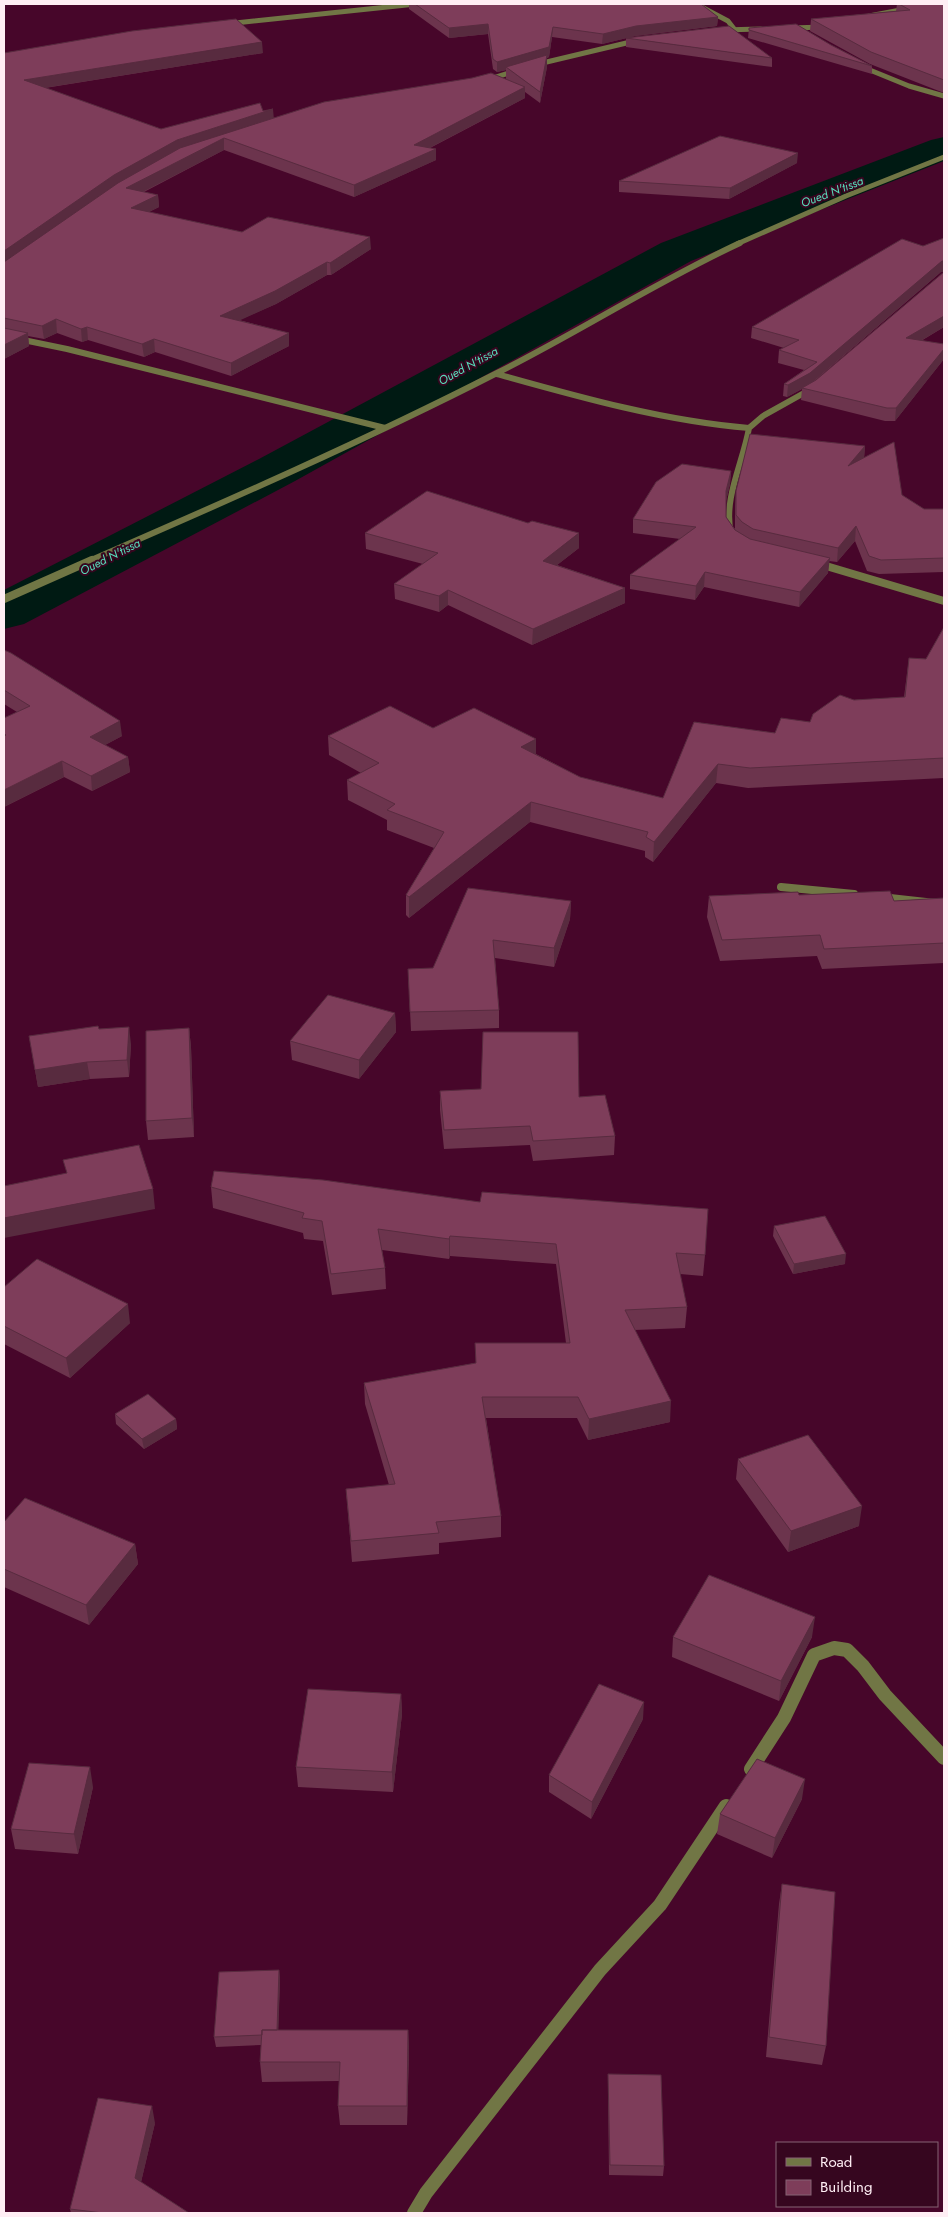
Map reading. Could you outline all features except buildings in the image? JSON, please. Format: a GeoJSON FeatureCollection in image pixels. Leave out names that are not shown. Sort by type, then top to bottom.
{"type":"FeatureCollection","features":[{"type":"Feature","properties":{"kind":"street"},"geometry":{"type":"LineString","coordinates":[[220,25],[416,4]]}},
{"type":"Feature","properties":{"kind":"street"},"geometry":{"type":"LineString","coordinates":[[696,4],[703,10],[727,20],[736,30]]}},
{"type":"Feature","properties":{"kind":"street"},"geometry":{"type":"LineString","coordinates":[[865,17],[932,4]]}},
{"type":"Feature","properties":{"kind":"street"},"geometry":{"type":"LineString","coordinates":[[788,28],[830,26]]}},
{"type":"Feature","properties":{"kind":"street"},"geometry":{"type":"LineString","coordinates":[[712,31],[770,28]]}},
{"type":"Feature","properties":{"kind":"street"},"geometry":{"type":"LineString","coordinates":[[797,28],[804,33]]}},
{"type":"Feature","properties":{"kind":"street"},"geometry":{"type":"LineString","coordinates":[[531,66],[643,39]]}},
{"type":"Feature","properties":{"kind":"street"},"geometry":{"type":"LineString","coordinates":[[852,62],[883,77],[944,96]]}},
{"type":"Feature","properties":{"kind":"street"},"geometry":{"type":"LineString","coordinates":[[479,82],[523,69]]}},
{"type":"Feature","properties":{"kind":"street"},"geometry":{"type":"LineString","coordinates":[[4,599],[386,428],[498,374],[682,271],[735,245],[889,178],[944,157]]}},
{"type":"Feature","properties":{"kind":"street"},"geometry":{"type":"LineString","coordinates":[[4,336],[67,349],[386,428]]}},
{"type":"Feature","properties":{"kind":"street"},"geometry":{"type":"LineString","coordinates":[[498,374],[594,401],[724,426],[749,428]]}},
{"type":"Feature","properties":{"kind":"street"},"geometry":{"type":"LineString","coordinates":[[738,540],[732,536],[728,528],[729,511],[742,455],[748,443],[749,428],[758,418],[792,402],[818,384]]}},
{"type":"Feature","properties":{"kind":"street"},"geometry":{"type":"LineString","coordinates":[[810,562],[837,567],[944,601]]}},
{"type":"Feature","properties":{"kind":"street"},"geometry":{"type":"LineString","coordinates":[[781,887],[944,904]]}},
{"type":"Feature","properties":{"kind":"street"},"geometry":{"type":"LineString","coordinates":[[743,1782],[784,1718],[814,1655],[834,1648],[847,1650],[863,1666],[884,1694],[944,1758]]}},
{"type":"Feature","properties":{"kind":"street"},"geometry":{"type":"LineString","coordinates":[[414,2213],[432,2186],[600,1970],[660,1905],[732,1797]]}},
{"type":"Feature","properties":{"kind":"waterway","name":"Oued N'tissa"},"geometry":{"type":"LineString","coordinates":[[4,612],[277,470],[676,252],[944,148]]}}]}
